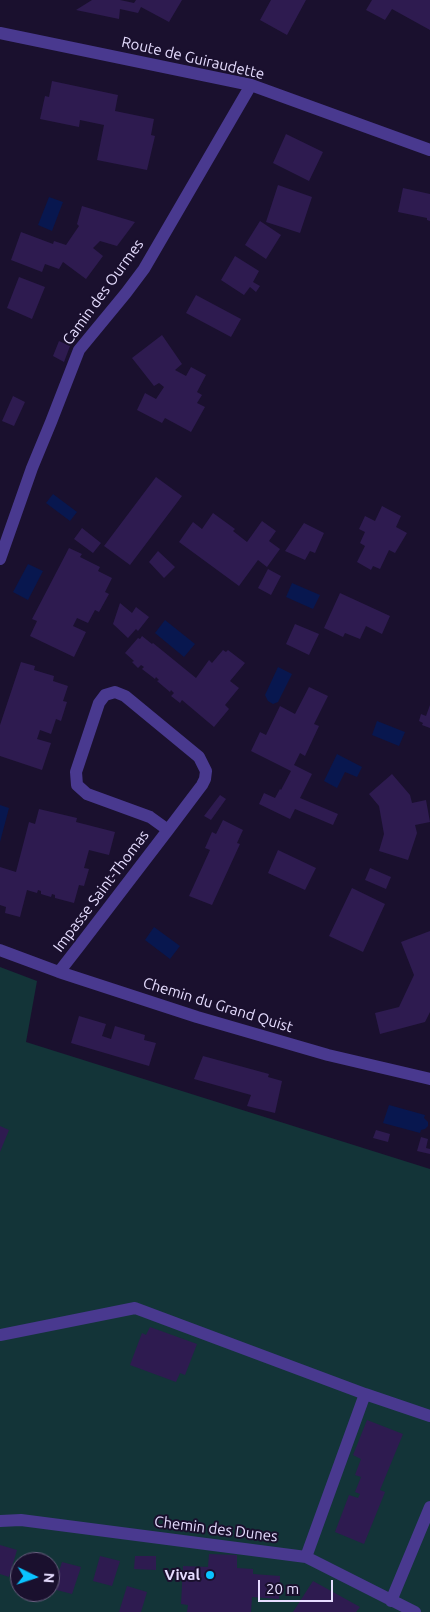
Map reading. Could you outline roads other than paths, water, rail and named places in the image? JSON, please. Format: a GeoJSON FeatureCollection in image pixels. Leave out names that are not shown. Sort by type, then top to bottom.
{"type":"FeatureCollection","features":[{"type":"Feature","properties":{"kind":"street","name":"Route de Guiraudette"},"geometry":{"type":"LineString","coordinates":[[0,33],[251,85],[430,150]]}},
{"type":"Feature","properties":{"kind":"street","name":"Camin des Ourmes"},"geometry":{"type":"LineString","coordinates":[[0,559],[32,468],[79,350],[144,269],[251,85]]}},
{"type":"Feature","properties":{"kind":"street","name":"Impasse Saint-Thomas"},"geometry":{"type":"LineString","coordinates":[[59,972],[168,830],[202,785],[206,771],[200,757],[125,696],[115,692],[105,695],[99,703],[76,772],[77,785],[87,794],[150,817],[168,830]]}},
{"type":"Feature","properties":{"kind":"street","name":"Chemin du Grand Quist"},"geometry":{"type":"LineString","coordinates":[[0,950],[59,972],[234,1028],[328,1055],[430,1079]]}},
{"type":"Feature","properties":{"kind":"street"},"geometry":{"type":"LineString","coordinates":[[0,1335],[135,1308],[365,1394],[430,1416]]}},
{"type":"Feature","properties":{"kind":"street"},"geometry":{"type":"LineString","coordinates":[[306,1557],[365,1394]]}},
{"type":"Feature","properties":{"kind":"street"},"geometry":{"type":"LineString","coordinates":[[391,1601],[430,1507]]}},
{"type":"Feature","properties":{"kind":"street","name":"Chemin des Dunes"},"geometry":{"type":"LineString","coordinates":[[0,1521],[21,1520],[306,1557],[415,1612]]}},
{"type":"Feature","properties":{"kind":"place","name":"Vival"},"geometry":{"type":"Point","coordinates":[210,1575]}}]}
